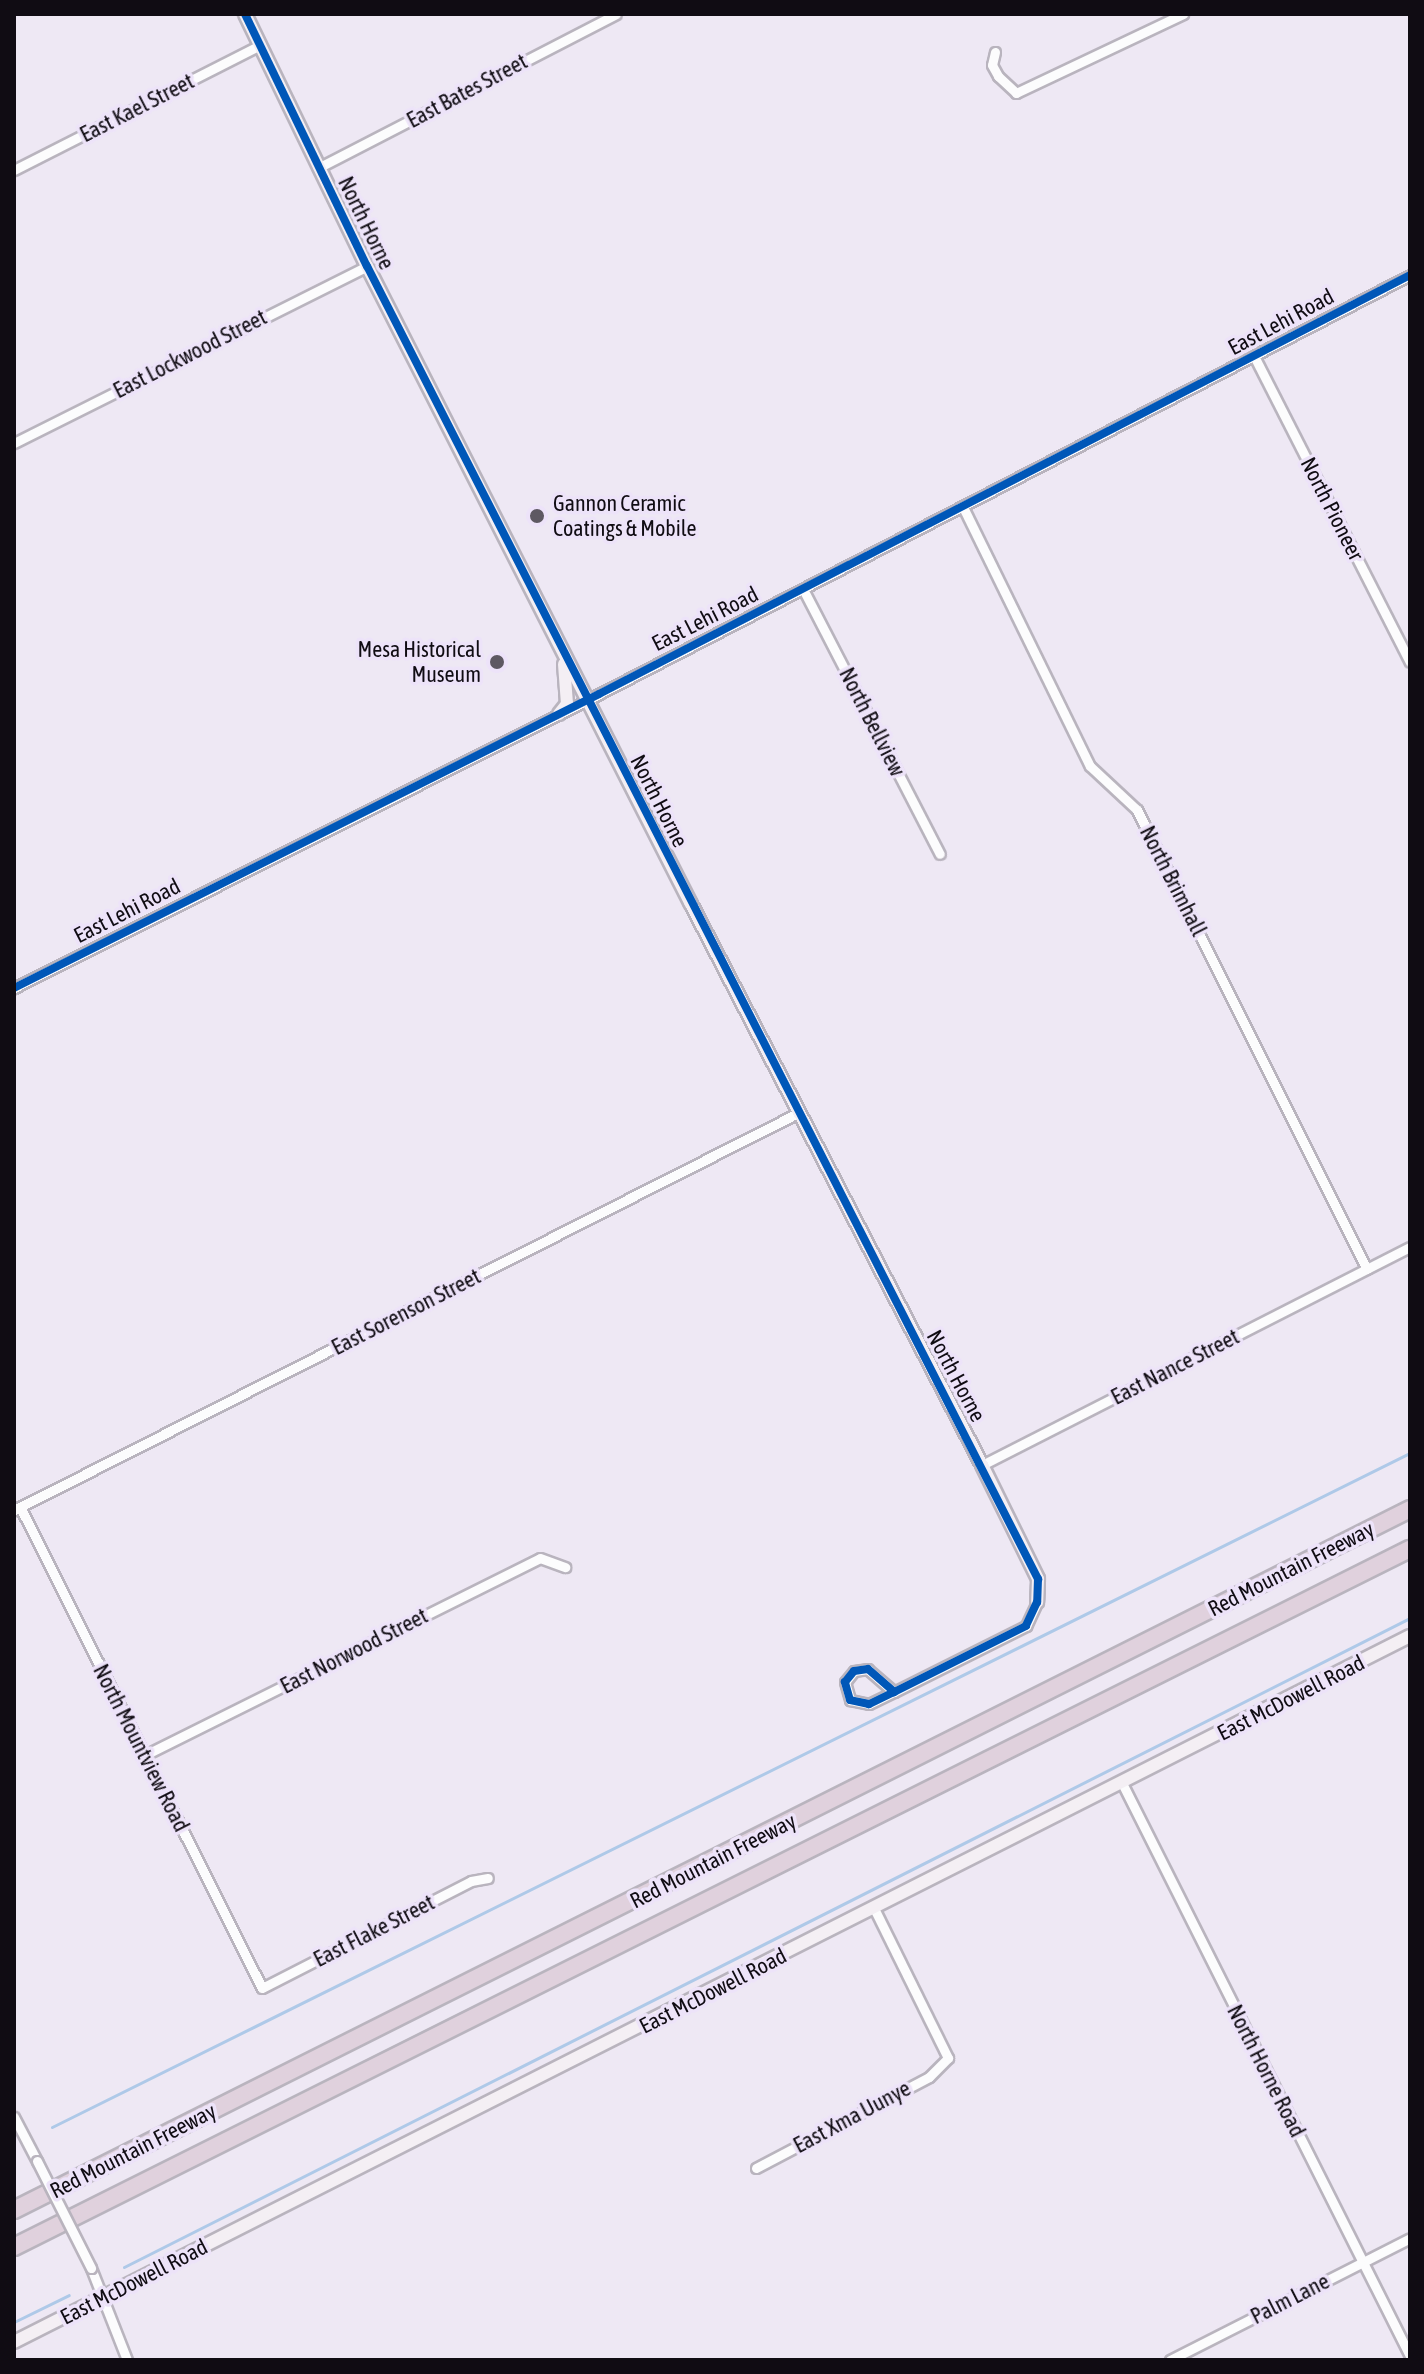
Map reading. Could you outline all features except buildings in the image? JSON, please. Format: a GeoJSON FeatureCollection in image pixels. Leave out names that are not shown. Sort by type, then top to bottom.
{"type":"FeatureCollection","features":[{"type":"Feature","properties":{"kind":"highway","name":"Red Mountain Freeway"},"geometry":{"type":"LineString","coordinates":[[14,2210],[1410,1509]]}},
{"type":"Feature","properties":{"kind":"highway","name":"Red Mountain Freeway"},"geometry":{"type":"LineString","coordinates":[[14,2247],[1410,1549]]}},
{"type":"Feature","properties":{"kind":"street","name":"North Horne"},"geometry":{"type":"LineString","coordinates":[[245,14],[318,168],[587,700],[982,1465],[1038,1579],[1037,1602]]}},
{"type":"Feature","properties":{"kind":"street","name":"East Bates Street"},"geometry":{"type":"LineString","coordinates":[[318,168],[616,14]]}},
{"type":"Feature","properties":{"kind":"street"},"geometry":{"type":"LineString","coordinates":[[995,52],[992,65],[1016,93],[1168,17],[1183,14]]}},
{"type":"Feature","properties":{"kind":"street","name":"East Kael Street"},"geometry":{"type":"LineString","coordinates":[[14,170],[260,45]]}},
{"type":"Feature","properties":{"kind":"street","name":"East Lockwood Street"},"geometry":{"type":"LineString","coordinates":[[14,443],[367,266]]}},
{"type":"Feature","properties":{"kind":"street","name":"East Lehi Road"},"geometry":{"type":"LineString","coordinates":[[14,988],[587,700],[1410,275]]}},
{"type":"Feature","properties":{"kind":"street","name":"North Pioneer"},"geometry":{"type":"LineString","coordinates":[[1254,356],[1410,662]]}},
{"type":"Feature","properties":{"kind":"street","name":"North Brimhall"},"geometry":{"type":"LineString","coordinates":[[963,507],[1090,766],[1137,810],[1367,1269]]}},
{"type":"Feature","properties":{"kind":"street","name":"North Bellview"},"geometry":{"type":"LineString","coordinates":[[803,589],[940,854]]}},
{"type":"Feature","properties":{"kind":"street"},"geometry":{"type":"LineString","coordinates":[[554,634],[568,687],[567,704],[559,714]]}},
{"type":"Feature","properties":{"kind":"street","name":"East Sorenson Street"},"geometry":{"type":"LineString","coordinates":[[17,1509],[798,1113]]}},
{"type":"Feature","properties":{"kind":"street","name":"East Nance Street"},"geometry":{"type":"LineString","coordinates":[[982,1465],[1410,1247]]}},
{"type":"Feature","properties":{"kind":"street","name":"North Mountview Road"},"geometry":{"type":"LineString","coordinates":[[17,1509],[262,1988]]}},
{"type":"Feature","properties":{"kind":"street","name":"East Norwood Street"},"geometry":{"type":"LineString","coordinates":[[145,1755],[540,1558],[565,1567]]}},
{"type":"Feature","properties":{"kind":"street"},"geometry":{"type":"LineString","coordinates":[[894,1692],[868,1669],[854,1671],[845,1682],[847,1696],[859,1705],[894,1692],[1026,1626],[1037,1602]]}},
{"type":"Feature","properties":{"kind":"street","name":"East McDowell Road"},"geometry":{"type":"LineString","coordinates":[[14,2342],[1123,1785],[1410,1636]]}},
{"type":"Feature","properties":{"kind":"street","name":"North Horne Road"},"geometry":{"type":"LineString","coordinates":[[1123,1785],[1410,2356]]}},
{"type":"Feature","properties":{"kind":"street","name":"East Flake Street"},"geometry":{"type":"LineString","coordinates":[[262,1988],[471,1881],[488,1878]]}},
{"type":"Feature","properties":{"kind":"street","name":"East Xma Uunye"},"geometry":{"type":"LineString","coordinates":[[756,2168],[929,2077],[945,2062],[947,2050],[875,1910]]}},
{"type":"Feature","properties":{"kind":"street"},"geometry":{"type":"LineString","coordinates":[[14,2117],[91,2268],[127,2360]]}},
{"type":"Feature","properties":{"kind":"street","name":"Palm Lane"},"geometry":{"type":"LineString","coordinates":[[1170,2360],[1410,2238]]}},
{"type":"Feature","properties":{"kind":"waterway"},"geometry":{"type":"LineString","coordinates":[[52,2127],[1410,1453]]}},
{"type":"Feature","properties":{"kind":"waterway"},"geometry":{"type":"LineString","coordinates":[[124,2267],[1410,1618]]}},
{"type":"Feature","properties":{"kind":"waterway"},"geometry":{"type":"LineString","coordinates":[[14,2322],[69,2295]]}},
{"type":"Feature","properties":{"kind":"cycle path"},"geometry":{"type":"LineString","coordinates":[[245,14],[367,266],[1038,1579],[1037,1602],[1026,1626],[894,1692],[869,1704],[850,1700],[845,1682],[854,1671],[868,1669],[894,1692]]}},
{"type":"Feature","properties":{"kind":"cycle path"},"geometry":{"type":"LineString","coordinates":[[14,988],[599,694],[1410,275]]}},
{"type":"Feature","properties":{"kind":"place","name":"Gannon Ceramic Coatings & Mobile"},"geometry":{"type":"Point","coordinates":[537,516]}},
{"type":"Feature","properties":{"kind":"place","name":"Mesa Historical Museum"},"geometry":{"type":"Point","coordinates":[497,662]}}]}
